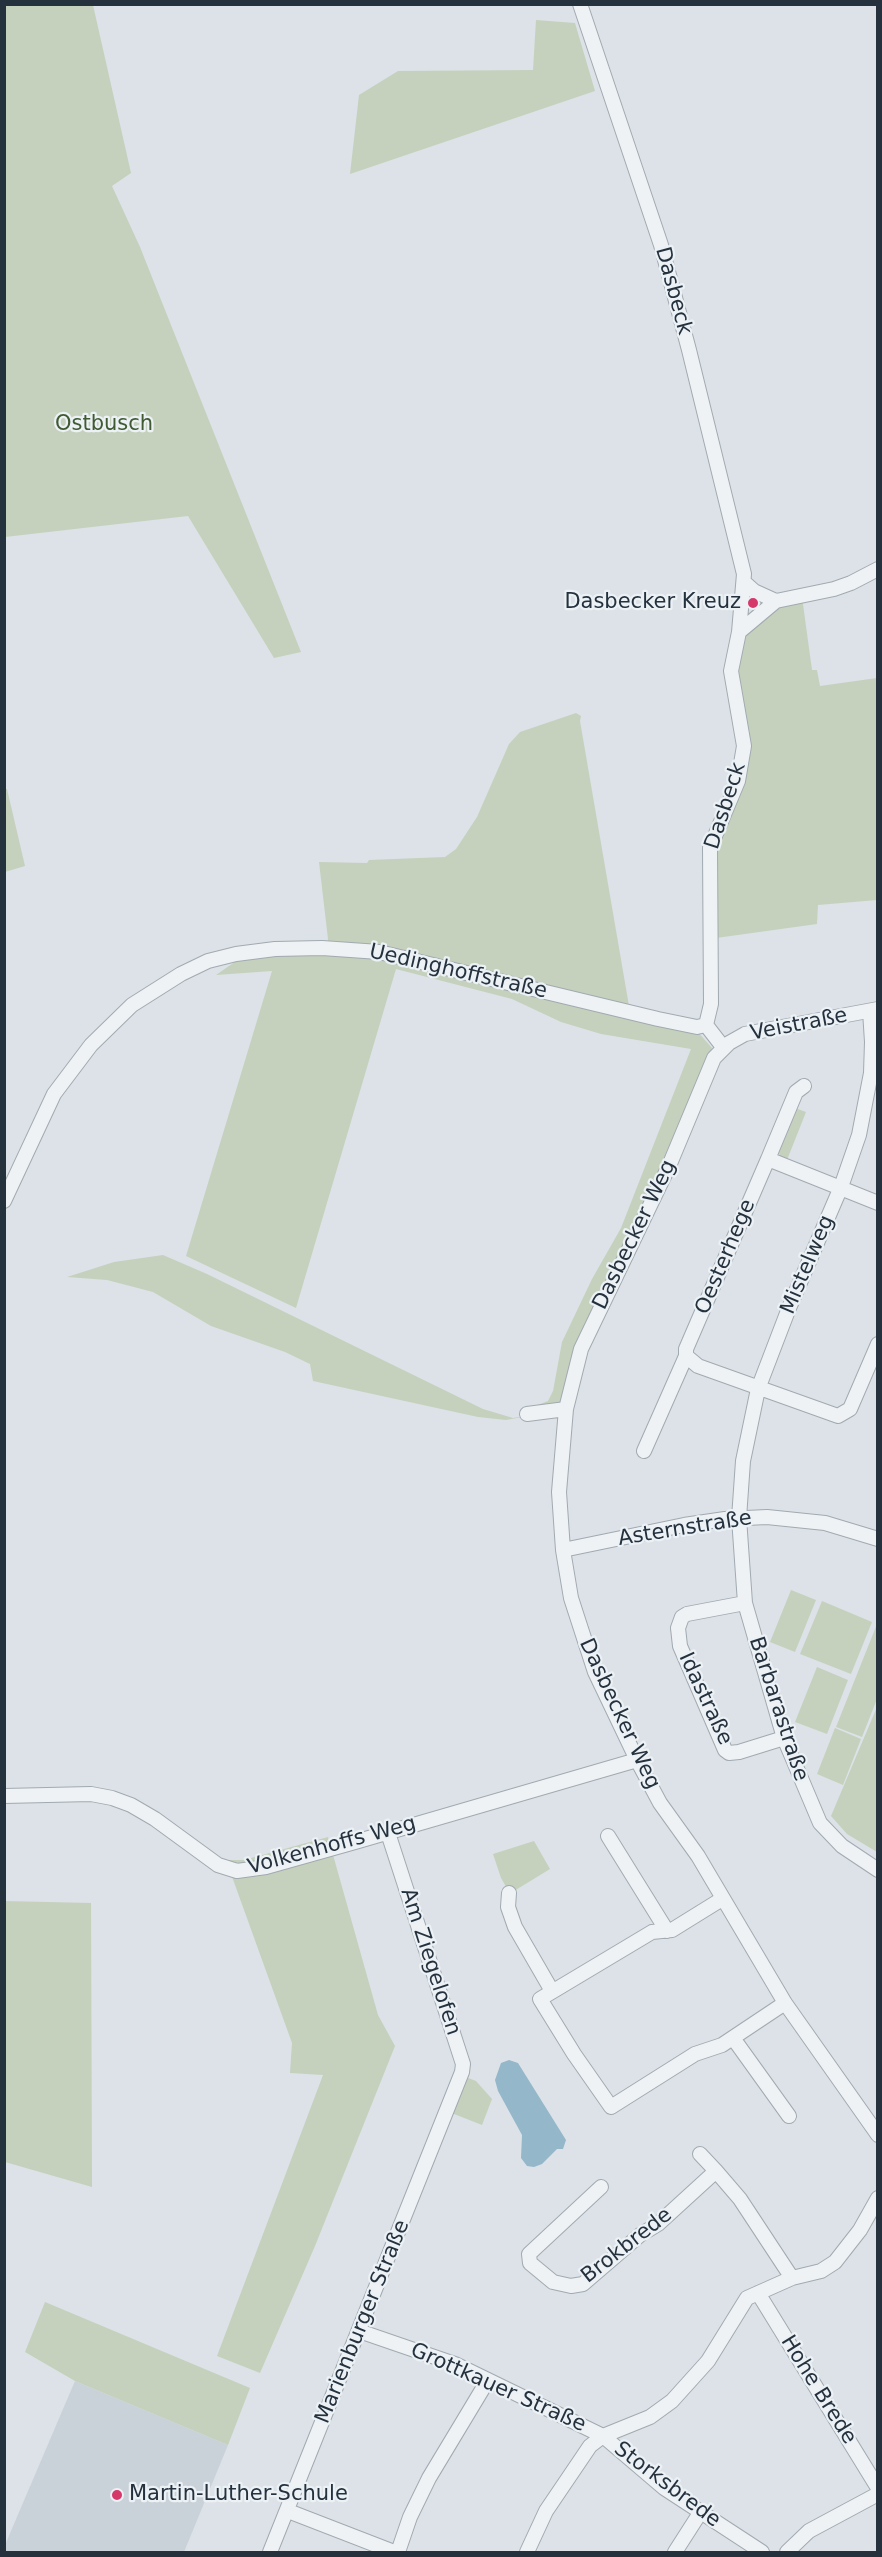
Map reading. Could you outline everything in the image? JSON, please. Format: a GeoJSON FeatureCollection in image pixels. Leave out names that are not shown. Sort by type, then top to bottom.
{"type":"FeatureCollection","features":[{"type":"Feature","properties":{"kind":"street","name":"Dasbeck"},"geometry":{"type":"LineString","coordinates":[[580,4],[661,245],[689,350],[745,583],[731,671],[744,746],[738,781],[710,848],[711,1004],[706,1025]]}},
{"type":"Feature","properties":{"kind":"street"},"geometry":{"type":"LineString","coordinates":[[739,632],[776,600],[834,589],[878,569]]}},
{"type":"Feature","properties":{"kind":"street"},"geometry":{"type":"LineString","coordinates":[[745,583],[754,591],[776,600]]}},
{"type":"Feature","properties":{"kind":"street","name":"Uedinghoffstraße"},"geometry":{"type":"LineString","coordinates":[[4,1201],[54,1094],[91,1045],[132,1005],[181,974],[208,961],[236,954],[275,950],[322,948],[379,952],[658,1019],[697,1027],[706,1025]]}},
{"type":"Feature","properties":{"kind":"street","name":"Veistraße"},"geometry":{"type":"LineString","coordinates":[[723,1047],[745,1034],[874,1010]]}},
{"type":"Feature","properties":{"kind":"street","name":"Mistelweg"},"geometry":{"type":"LineString","coordinates":[[739,1518],[743,1461],[758,1389],[789,1308],[841,1187],[859,1135],[869,1086],[874,1010]]}},
{"type":"Feature","properties":{"kind":"street"},"geometry":{"type":"LineString","coordinates":[[706,1025],[723,1047]]}},
{"type":"Feature","properties":{"kind":"street","name":"Dasbecker Weg"},"geometry":{"type":"LineString","coordinates":[[723,1047],[707,1071],[664,1176],[581,1349],[566,1409],[559,1492],[563,1550],[571,1598],[595,1672],[660,1803],[698,1856],[785,2003],[878,2135]]}},
{"type":"Feature","properties":{"kind":"street","name":"Oesterhege"},"geometry":{"type":"LineString","coordinates":[[644,1451],[796,1092],[804,1086]]}},
{"type":"Feature","properties":{"kind":"street"},"geometry":{"type":"LineString","coordinates":[[768,1159],[878,1203]]}},
{"type":"Feature","properties":{"kind":"street"},"geometry":{"type":"LineString","coordinates":[[686,1356],[698,1366],[758,1389],[826,1413],[842,1414],[850,1409],[878,1344]]}},
{"type":"Feature","properties":{"kind":"street"},"geometry":{"type":"LineString","coordinates":[[527,1414],[566,1409]]}},
{"type":"Feature","properties":{"kind":"street","name":"Asternstraße"},"geometry":{"type":"LineString","coordinates":[[563,1550],[684,1525],[767,1517],[825,1523],[878,1539]]}},
{"type":"Feature","properties":{"kind":"street","name":"Barbarastraße"},"geometry":{"type":"LineString","coordinates":[[739,1518],[745,1603],[784,1738],[820,1823],[842,1846],[878,1870]]}},
{"type":"Feature","properties":{"kind":"street","name":"Idastraße"},"geometry":{"type":"LineString","coordinates":[[745,1603],[687,1614],[682,1617],[678,1628],[680,1646],[725,1750],[729,1753],[739,1752],[784,1738]]}},
{"type":"Feature","properties":{"kind":"street","name":"Volkenhoffs Weg"},"geometry":{"type":"LineString","coordinates":[[4,1796],[91,1794],[112,1798],[131,1805],[155,1819],[218,1865],[237,1871],[266,1867],[637,1760]]}},
{"type":"Feature","properties":{"kind":"street","name":"Am Ziegelofen"},"geometry":{"type":"LineString","coordinates":[[388,1833],[463,2064],[455,2090]]}},
{"type":"Feature","properties":{"kind":"street"},"geometry":{"type":"LineString","coordinates":[[608,1836],[667,1931]]}},
{"type":"Feature","properties":{"kind":"street"},"geometry":{"type":"LineString","coordinates":[[509,1893],[508,1907],[515,1927],[552,1991]]}},
{"type":"Feature","properties":{"kind":"street"},"geometry":{"type":"LineString","coordinates":[[722,1899],[672,1930],[652,1932],[540,1999],[573,2054],[611,2108],[695,2054],[722,2045],[785,2003]]}},
{"type":"Feature","properties":{"kind":"street"},"geometry":{"type":"LineString","coordinates":[[733,2038],[789,2116]]}},
{"type":"Feature","properties":{"kind":"street","name":"Marienburger Straße"},"geometry":{"type":"LineString","coordinates":[[270,2553],[455,2090]]}},
{"type":"Feature","properties":{"kind":"street"},"geometry":{"type":"LineString","coordinates":[[700,2154],[740,2199],[792,2278]]}},
{"type":"Feature","properties":{"kind":"street","name":"Brokbrede"},"geometry":{"type":"LineString","coordinates":[[601,2187],[529,2254],[530,2263],[553,2282],[571,2286],[583,2284],[640,2235],[658,2224],[716,2171]]}},
{"type":"Feature","properties":{"kind":"street"},"geometry":{"type":"LineString","coordinates":[[527,2553],[541,2519],[590,2446],[603,2436],[650,2417],[672,2401],[708,2361],[741,2305],[758,2293],[792,2278],[821,2271],[835,2262],[860,2229],[878,2198]]}},
{"type":"Feature","properties":{"kind":"street","name":"Hohe Brede"},"geometry":{"type":"LineString","coordinates":[[758,2293],[878,2488]]}},
{"type":"Feature","properties":{"kind":"street","name":"Grottkauer Straße"},"geometry":{"type":"LineString","coordinates":[[359,2331],[422,2351],[488,2380],[603,2436]]}},
{"type":"Feature","properties":{"kind":"street"},"geometry":{"type":"LineString","coordinates":[[288,2511],[396,2553],[429,2478],[488,2380]]}},
{"type":"Feature","properties":{"kind":"street","name":"Storksbrede"},"geometry":{"type":"LineString","coordinates":[[603,2436],[664,2488],[762,2553]]}},
{"type":"Feature","properties":{"kind":"street"},"geometry":{"type":"LineString","coordinates":[[787,2553],[809,2531],[878,2494]]}},
{"type":"Feature","properties":{"kind":"street"},"geometry":{"type":"LineString","coordinates":[[675,2553],[700,2513]]}},
{"type":"Feature","properties":{"kind":"shaded area","name":"Martin-Luther-Schule"},"geometry":{"type":"Polygon","coordinates":[[[75,2381],[228,2445],[184,2552],[5,2552],[5,2545],[75,2381]]]}},
{"type":"Feature","properties":{"kind":"green space","name":"Ostbusch"},"geometry":{"type":"Polygon","coordinates":[[[4,5],[93,5],[131,173],[112,186],[140,247],[301,652],[274,658],[188,516],[5,537],[4,5]]]}},
{"type":"Feature","properties":{"kind":"green space"},"geometry":{"type":"Polygon","coordinates":[[[536,20],[575,23],[595,91],[350,174],[359,95],[398,71],[533,70],[536,20]]]}},
{"type":"Feature","properties":{"kind":"green space"},"geometry":{"type":"Polygon","coordinates":[[[802,597],[812,670],[817,670],[820,686],[877,678],[877,900],[818,905],[817,924],[716,938],[715,839],[741,784],[736,661],[740,645],[749,630],[774,607],[802,597]]]}},
{"type":"Feature","properties":{"kind":"green space"},"geometry":{"type":"Polygon","coordinates":[[[576,713],[581,716],[580,721],[629,1006],[689,1022],[712,1048],[563,1402],[553,1408],[533,1410],[535,1406],[548,1401],[553,1391],[562,1342],[592,1279],[621,1228],[691,1049],[601,1034],[561,1022],[512,999],[396,969],[296,1308],[186,1256],[272,971],[216,975],[239,959],[326,951],[328,939],[319,862],[367,863],[369,860],[445,857],[456,849],[477,817],[509,744],[520,732],[576,713]]]}},
{"type":"Feature","properties":{"kind":"green space"},"geometry":{"type":"Polygon","coordinates":[[[5,789],[7,789],[25,866],[5,872],[5,789]]]}},
{"type":"Feature","properties":{"kind":"green space"},"geometry":{"type":"Polygon","coordinates":[[[795,1108],[806,1112],[787,1160],[780,1157],[778,1148],[795,1108]]]}},
{"type":"Feature","properties":{"kind":"green space"},"geometry":{"type":"Polygon","coordinates":[[[163,1255],[207,1274],[483,1409],[513,1418],[550,1412],[506,1420],[478,1417],[313,1381],[310,1364],[285,1352],[211,1326],[153,1292],[107,1280],[67,1277],[114,1262],[163,1255]]]}},
{"type":"Feature","properties":{"kind":"green space"},"geometry":{"type":"Polygon","coordinates":[[[791,1590],[816,1600],[795,1652],[770,1642],[791,1590]]]}},
{"type":"Feature","properties":{"kind":"green space"},"geometry":{"type":"Polygon","coordinates":[[[822,1601],[872,1622],[851,1674],[800,1654],[822,1601]]]}},
{"type":"Feature","properties":{"kind":"green space"},"geometry":{"type":"Polygon","coordinates":[[[877,1624],[877,1699],[862,1737],[836,1727],[877,1624]]]}},
{"type":"Feature","properties":{"kind":"green space"},"geometry":{"type":"Polygon","coordinates":[[[817,1667],[848,1680],[827,1734],[795,1722],[817,1667]]]}},
{"type":"Feature","properties":{"kind":"green space"},"geometry":{"type":"Polygon","coordinates":[[[877,1707],[877,1852],[847,1834],[831,1816],[877,1707]]]}},
{"type":"Feature","properties":{"kind":"green space"},"geometry":{"type":"Polygon","coordinates":[[[835,1728],[861,1739],[843,1785],[817,1774],[835,1728]]]}},
{"type":"Feature","properties":{"kind":"green space"},"geometry":{"type":"Polygon","coordinates":[[[328,1837],[378,2015],[395,2046],[315,2246],[260,2373],[217,2356],[323,2075],[290,2073],[292,2043],[226,1860],[244,1860],[328,1837]]]}},
{"type":"Feature","properties":{"kind":"green space"},"geometry":{"type":"Polygon","coordinates":[[[534,1841],[550,1869],[514,1891],[508,1890],[501,1878],[493,1854],[534,1841]]]}},
{"type":"Feature","properties":{"kind":"green space"},"geometry":{"type":"Polygon","coordinates":[[[4,1901],[91,1903],[92,2187],[5,2162],[4,1901]]]}},
{"type":"Feature","properties":{"kind":"green space"},"geometry":{"type":"Polygon","coordinates":[[[463,2076],[476,2081],[492,2099],[482,2125],[449,2112],[463,2076]]]}},
{"type":"Feature","properties":{"kind":"green space"},"geometry":{"type":"Polygon","coordinates":[[[45,2302],[250,2388],[228,2445],[75,2381],[25,2352],[45,2302]]]}},
{"type":"Feature","properties":{"kind":"water"},"geometry":{"type":"Polygon","coordinates":[[[509,2060],[518,2063],[566,2140],[563,2149],[557,2149],[542,2164],[534,2167],[527,2166],[521,2158],[522,2135],[498,2091],[495,2080],[501,2063],[509,2060]]]}},
{"type":"Feature","properties":{"kind":"place","name":"Dasbecker Kreuz"},"geometry":{"type":"Point","coordinates":[753,603]}},
{"type":"Feature","properties":{"kind":"place","name":"Martin-Luther-Schule"},"geometry":{"type":"Point","coordinates":[117,2495]}}]}
